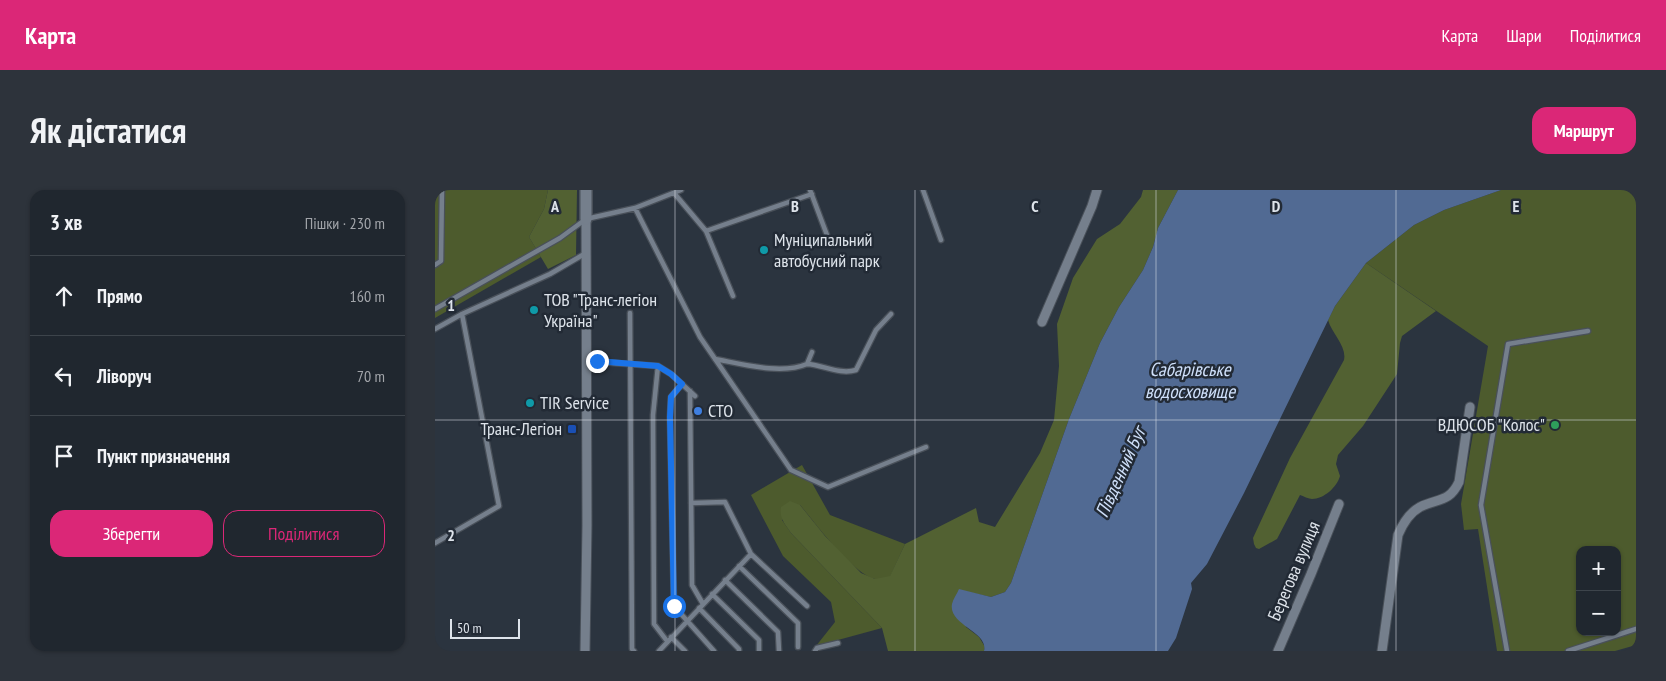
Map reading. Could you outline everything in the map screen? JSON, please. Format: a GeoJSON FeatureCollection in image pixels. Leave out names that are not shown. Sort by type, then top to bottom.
{"type":"FeatureCollection","features":[{"type":"Feature","properties":{"kind":"street"},"geometry":{"type":"LineString","coordinates":[[585,651],[587,525],[586,190]]}},
{"type":"Feature","properties":{"kind":"street"},"geometry":{"type":"LineString","coordinates":[[1042,322],[1097,190]]}},
{"type":"Feature","properties":{"kind":"street"},"geometry":{"type":"LineString","coordinates":[[1382,651],[1396,546],[1401,528],[1409,515],[1414,511],[1421,506],[1448,497],[1457,487],[1470,407]]}},
{"type":"Feature","properties":{"kind":"street","name":"Берегова вулиця"},"geometry":{"type":"LineString","coordinates":[[1278,651],[1339,504]]}},
{"type":"Feature","properties":{"kind":"lane"},"geometry":{"type":"LineString","coordinates":[[435,264],[441,261],[442,190]]}},
{"type":"Feature","properties":{"kind":"lane"},"geometry":{"type":"LineString","coordinates":[[435,309],[560,238],[586,219],[635,208],[681,190]]}},
{"type":"Feature","properties":{"kind":"lane"},"geometry":{"type":"LineString","coordinates":[[923,190],[941,240]]}},
{"type":"Feature","properties":{"kind":"lane"},"geometry":{"type":"LineString","coordinates":[[707,231],[811,192],[830,243]]}},
{"type":"Feature","properties":{"kind":"lane"},"geometry":{"type":"LineString","coordinates":[[674,193],[707,231],[733,296]]}},
{"type":"Feature","properties":{"kind":"lane"},"geometry":{"type":"LineString","coordinates":[[635,208],[699,337],[791,470],[828,487],[926,447]]}},
{"type":"Feature","properties":{"kind":"lane"},"geometry":{"type":"LineString","coordinates":[[435,328],[550,274],[586,253]]}},
{"type":"Feature","properties":{"kind":"lane"},"geometry":{"type":"LineString","coordinates":[[630,313],[632,649],[634,651]]}},
{"type":"Feature","properties":{"kind":"lane"},"geometry":{"type":"LineString","coordinates":[[435,543],[499,506],[463,314]]}},
{"type":"Feature","properties":{"kind":"lane"},"geometry":{"type":"LineString","coordinates":[[715,359],[767,368],[799,367],[807,364],[818,364],[845,372],[856,370],[876,330],[891,314]]}},
{"type":"Feature","properties":{"kind":"lane"},"geometry":{"type":"LineString","coordinates":[[1507,651],[1481,505],[1508,344],[1588,330]]}},
{"type":"Feature","properties":{"kind":"lane"},"geometry":{"type":"LineString","coordinates":[[807,364],[812,352]]}},
{"type":"Feature","properties":{"kind":"lane"},"geometry":{"type":"LineString","coordinates":[[586,361],[658,366],[671,374],[695,396]]}},
{"type":"Feature","properties":{"kind":"lane"},"geometry":{"type":"LineString","coordinates":[[658,366],[653,415],[654,624],[685,651]]}},
{"type":"Feature","properties":{"kind":"lane"},"geometry":{"type":"LineString","coordinates":[[682,384],[671,397],[670,417],[674,606],[714,651]]}},
{"type":"Feature","properties":{"kind":"lane"},"geometry":{"type":"LineString","coordinates":[[690,391],[692,585],[703,604]]}},
{"type":"Feature","properties":{"kind":"lane"},"geometry":{"type":"LineString","coordinates":[[691,503],[725,502],[751,554],[807,606]]}},
{"type":"Feature","properties":{"kind":"lane"},"geometry":{"type":"LineString","coordinates":[[659,651],[751,554]]}},
{"type":"Feature","properties":{"kind":"lane"},"geometry":{"type":"LineString","coordinates":[[739,566],[798,623],[798,647]]}},
{"type":"Feature","properties":{"kind":"lane"},"geometry":{"type":"LineString","coordinates":[[725,580],[778,632],[779,651]]}},
{"type":"Feature","properties":{"kind":"lane"},"geometry":{"type":"LineString","coordinates":[[712,594],[759,640],[759,651]]}},
{"type":"Feature","properties":{"kind":"lane"},"geometry":{"type":"LineString","coordinates":[[699,608],[739,651]]}},
{"type":"Feature","properties":{"kind":"lane"},"geometry":{"type":"LineString","coordinates":[[1568,651],[1636,629]]}},
{"type":"Feature","properties":{"kind":"lane"},"geometry":{"type":"LineString","coordinates":[[815,651],[817,648],[838,643]]}},
{"type":"Feature","properties":{"kind":"green space"},"geometry":{"type":"Polygon","coordinates":[[[435,190],[548,190],[544,209],[529,237],[541,257],[435,318],[435,190]]]}},
{"type":"Feature","properties":{"kind":"green space"},"geometry":{"type":"Polygon","coordinates":[[[548,190],[577,190],[576,255],[548,269],[529,237],[544,209],[548,190]]]}},
{"type":"Feature","properties":{"kind":"green space"},"geometry":{"type":"Polygon","coordinates":[[[1143,190],[1178,190],[1158,228],[1153,247],[1143,270],[1119,307],[1100,343],[1069,419],[1011,583],[1005,592],[991,597],[959,590],[966,627],[979,637],[985,647],[984,651],[888,651],[882,628],[791,533],[782,518],[781,507],[790,501],[800,505],[825,536],[861,573],[875,579],[890,576],[905,544],[976,508],[979,522],[995,527],[1040,453],[1054,420],[1059,366],[1057,324],[1073,278],[1097,239],[1120,224],[1141,197],[1143,190]]]}},
{"type":"Feature","properties":{"kind":"green space","name":"ВДЮСОБ \"Колос\""},"geometry":{"type":"Polygon","coordinates":[[[1501,190],[1636,190],[1636,645],[1615,651],[1497,651],[1478,529],[1464,530],[1461,504],[1488,346],[1366,263],[1414,225],[1444,210],[1501,190]]]}},
{"type":"Feature","properties":{"kind":"green space"},"geometry":{"type":"Polygon","coordinates":[[[1366,263],[1436,311],[1402,336],[1397,374],[1363,426],[1338,455],[1336,464],[1340,476],[1336,484],[1321,497],[1311,499],[1300,495],[1277,539],[1259,549],[1256,548],[1253,538],[1290,458],[1344,360],[1341,345],[1328,320],[1335,306],[1366,263]]]}},
{"type":"Feature","properties":{"kind":"green space"},"geometry":{"type":"Polygon","coordinates":[[[802,465],[830,515],[905,544],[890,577],[875,579],[856,568],[800,505],[782,520],[791,533],[882,628],[816,646],[835,622],[831,602],[783,556],[751,495],[802,465]]]}},
{"type":"Feature","properties":{"kind":"water","name":"Сабарівське водосховище"},"geometry":{"type":"Polygon","coordinates":[[[1178,190],[1501,190],[1444,210],[1414,225],[1366,263],[1335,306],[1244,493],[1207,564],[1191,583],[1192,589],[1176,638],[1168,651],[984,651],[984,644],[981,639],[956,618],[952,611],[953,600],[959,589],[991,597],[1005,592],[1011,583],[1069,419],[1100,343],[1119,307],[1143,270],[1153,247],[1158,228],[1178,190]]]}},
{"type":"Feature","properties":{"kind":"place","name":"Муніципальний автобусний парк"},"geometry":{"type":"Point","coordinates":[764,250]}},
{"type":"Feature","properties":{"kind":"place","name":"ТОВ \"Транс-легіон Україна\""},"geometry":{"type":"Point","coordinates":[534,310]}},
{"type":"Feature","properties":{"kind":"place","name":"TIR Service"},"geometry":{"type":"Point","coordinates":[530,403]}},
{"type":"Feature","properties":{"kind":"place","name":"СТО"},"geometry":{"type":"Point","coordinates":[698,411]}},
{"type":"Feature","properties":{"kind":"place","name":"ВДЮСОБ \"Колос\""},"geometry":{"type":"Point","coordinates":[1555,425]}},
{"type":"Feature","properties":{"kind":"place","name":"Транс-Легіон"},"geometry":{"type":"Point","coordinates":[572,429]}},
{"type":"Feature","properties":{"kind":"route"},"geometry":{"type":"LineString","coordinates":[[597,361],[658,366],[682,384],[671,397],[670,417],[674,606]]}},
{"type":"Feature","properties":{"kind":"water label","name":"Південний Буг"},"geometry":{"type":"Point","coordinates":[1120,472]}}]}
